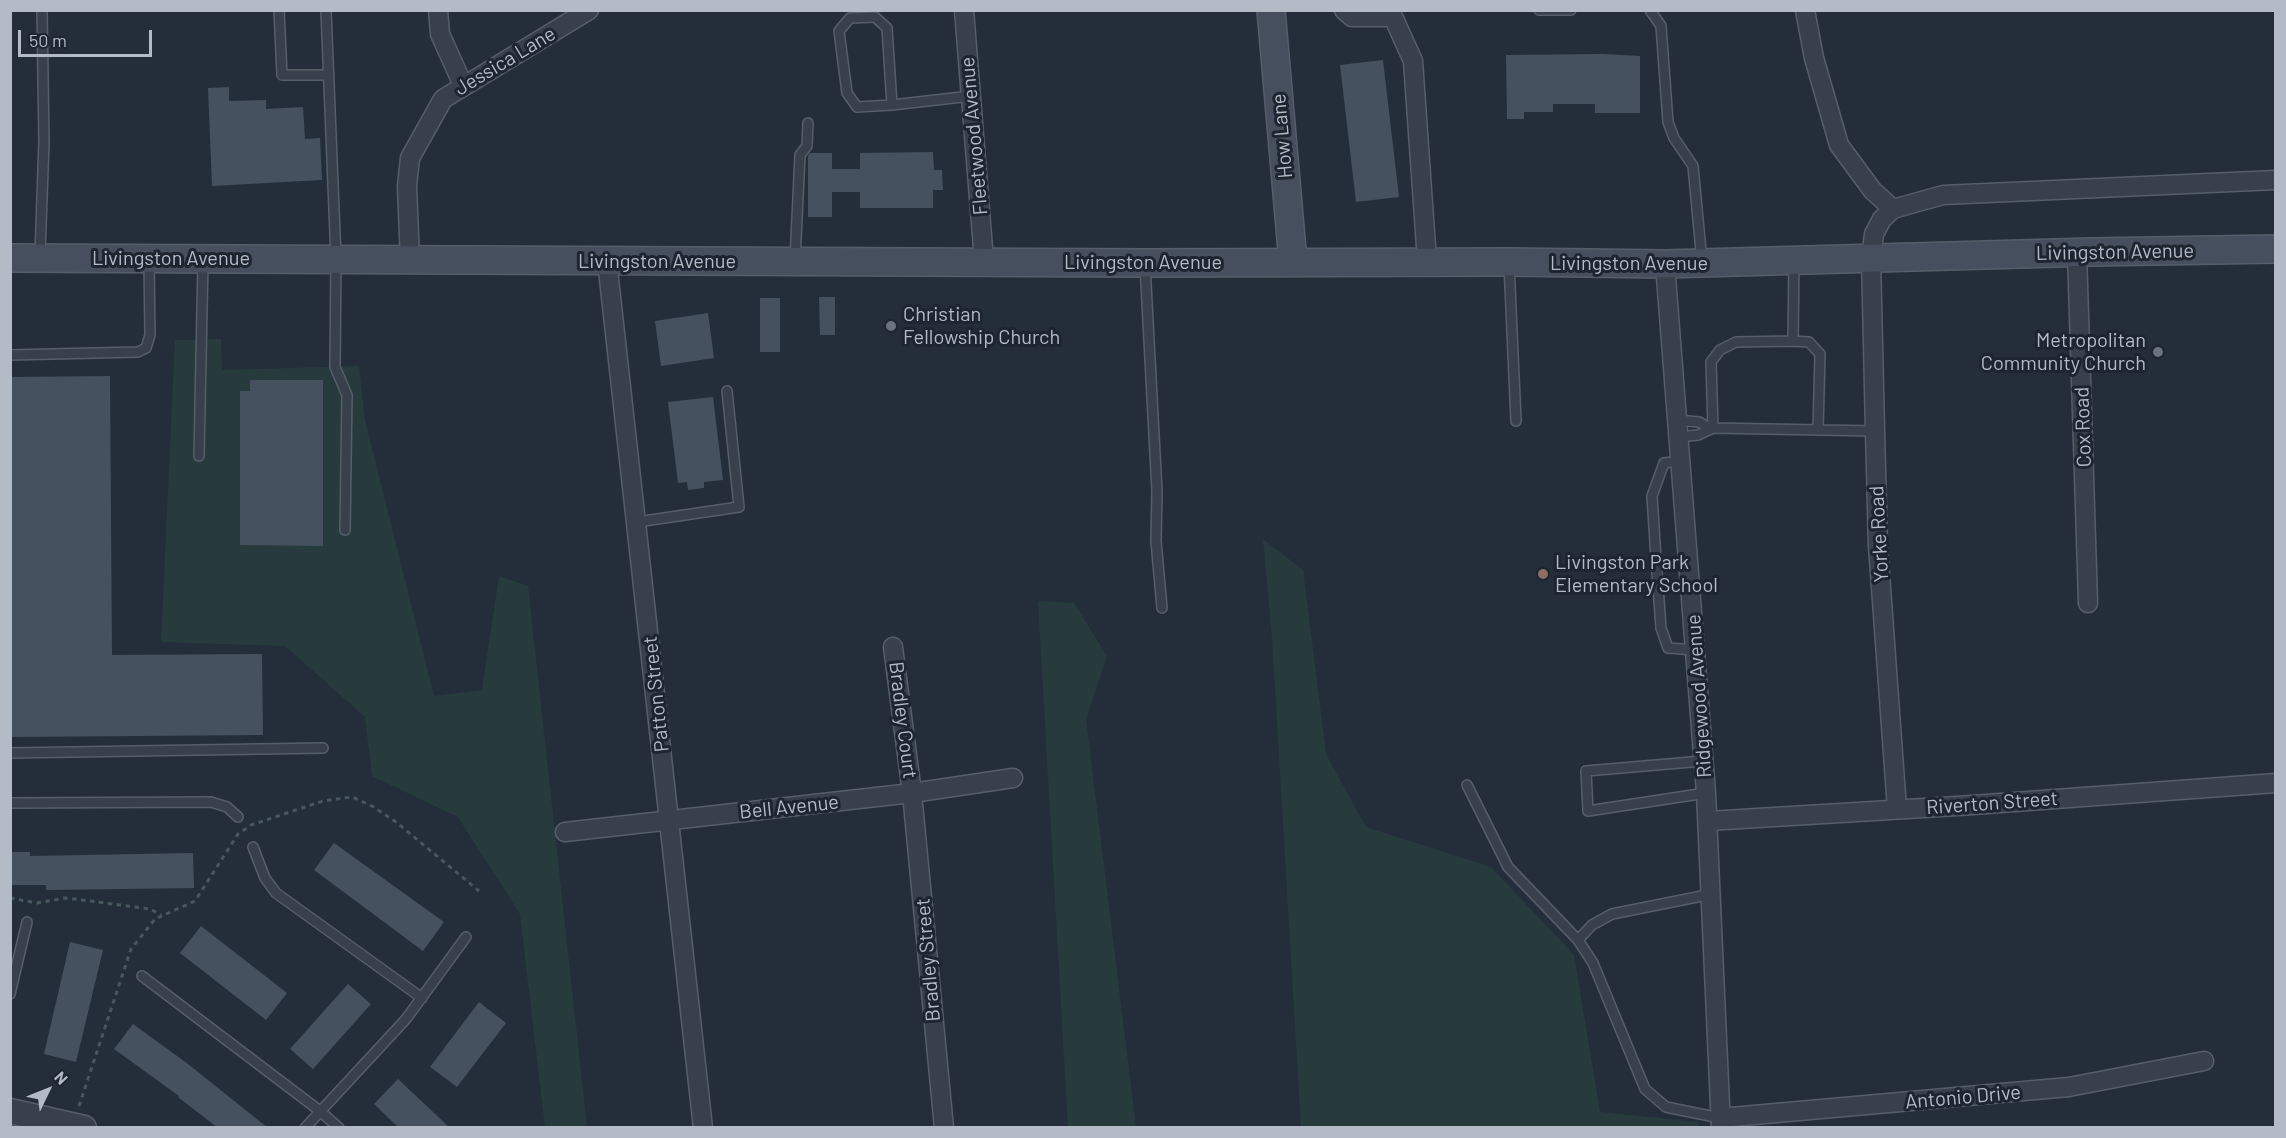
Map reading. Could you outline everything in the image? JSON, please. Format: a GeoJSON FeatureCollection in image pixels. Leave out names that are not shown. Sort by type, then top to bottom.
{"type":"FeatureCollection","features":[{"type":"Feature","properties":{"kind":"main road","name":"How Lane"},"geometry":{"type":"LineString","coordinates":[[1271,10],[1293,262]]}},
{"type":"Feature","properties":{"kind":"main road","name":"Livingston Avenue"},"geometry":{"type":"LineString","coordinates":[[10,258],[1145,263],[1427,261],[1702,264],[2077,252],[2276,249]]}},
{"type":"Feature","properties":{"kind":"street"},"geometry":{"type":"LineString","coordinates":[[438,10],[441,34],[463,85]]}},
{"type":"Feature","properties":{"kind":"street","name":"Jessica Lane"},"geometry":{"type":"LineString","coordinates":[[410,260],[407,186],[410,158],[443,99],[589,10]]}},
{"type":"Feature","properties":{"kind":"street","name":"Fleetwood Avenue"},"geometry":{"type":"LineString","coordinates":[[964,10],[984,261]]}},
{"type":"Feature","properties":{"kind":"street"},"geometry":{"type":"LineString","coordinates":[[1344,10],[1353,17],[1392,14],[1413,61],[1427,261]]}},
{"type":"Feature","properties":{"kind":"street"},"geometry":{"type":"LineString","coordinates":[[1805,10],[1814,58],[1839,145],[1873,191],[1893,209],[1943,195],[2276,180]]}},
{"type":"Feature","properties":{"kind":"street","name":"Yorke Road"},"geometry":{"type":"LineString","coordinates":[[1893,209],[1882,219],[1874,234],[1872,258],[1878,546],[1897,809]]}},
{"type":"Feature","properties":{"kind":"street","name":"Cox Road"},"geometry":{"type":"LineString","coordinates":[[2077,252],[2088,603]]}},
{"type":"Feature","properties":{"kind":"street","name":"Patton Street"},"geometry":{"type":"LineString","coordinates":[[607,261],[703,1128]]}},
{"type":"Feature","properties":{"kind":"street","name":"Ridgewood Avenue"},"geometry":{"type":"LineString","coordinates":[[1665,264],[1708,820],[1721,1123]]}},
{"type":"Feature","properties":{"kind":"street","name":"Bradley Court"},"geometry":{"type":"LineString","coordinates":[[893,647],[912,793]]}},
{"type":"Feature","properties":{"kind":"street","name":"Bell Avenue"},"geometry":{"type":"LineString","coordinates":[[565,832],[912,793],[1013,778]]}},
{"type":"Feature","properties":{"kind":"street","name":"Riverton Street"},"geometry":{"type":"LineString","coordinates":[[1708,820],[2276,783]]}},
{"type":"Feature","properties":{"kind":"street","name":"Bradley Street"},"geometry":{"type":"LineString","coordinates":[[912,793],[944,1128]]}},
{"type":"Feature","properties":{"kind":"street","name":"Antonio Drive"},"geometry":{"type":"LineString","coordinates":[[1721,1123],[2069,1087],[2204,1061]]}},
{"type":"Feature","properties":{"kind":"street"},"geometry":{"type":"LineString","coordinates":[[10,1111],[78,1126]]}},
{"type":"Feature","properties":{"kind":"lane"},"geometry":{"type":"LineString","coordinates":[[39,258],[44,141],[42,10]]}},
{"type":"Feature","properties":{"kind":"lane"},"geometry":{"type":"LineString","coordinates":[[279,10],[282,75],[329,75]]}},
{"type":"Feature","properties":{"kind":"lane"},"geometry":{"type":"LineString","coordinates":[[326,10],[336,259],[335,367],[347,395],[345,530]]}},
{"type":"Feature","properties":{"kind":"lane"},"geometry":{"type":"LineString","coordinates":[[1539,10],[1571,10]]}},
{"type":"Feature","properties":{"kind":"lane"},"geometry":{"type":"LineString","coordinates":[[1650,10],[1661,26],[1668,122],[1674,138],[1693,166],[1702,264]]}},
{"type":"Feature","properties":{"kind":"lane"},"geometry":{"type":"LineString","coordinates":[[892,105],[887,28],[875,17],[850,18],[839,31],[847,93],[857,107],[892,105],[971,96]]}},
{"type":"Feature","properties":{"kind":"lane"},"geometry":{"type":"LineString","coordinates":[[795,261],[800,155],[807,146],[808,123]]}},
{"type":"Feature","properties":{"kind":"lane"},"geometry":{"type":"LineString","coordinates":[[10,355],[138,352],[146,348],[150,335],[149,258]]}},
{"type":"Feature","properties":{"kind":"lane"},"geometry":{"type":"LineString","coordinates":[[199,456],[203,259]]}},
{"type":"Feature","properties":{"kind":"lane"},"geometry":{"type":"LineString","coordinates":[[1793,341],[1794,261]]}},
{"type":"Feature","properties":{"kind":"lane"},"geometry":{"type":"LineString","coordinates":[[1509,262],[1516,421]]}},
{"type":"Feature","properties":{"kind":"lane"},"geometry":{"type":"LineString","coordinates":[[1145,263],[1157,491],[1156,542],[1162,608]]}},
{"type":"Feature","properties":{"kind":"lane"},"geometry":{"type":"LineString","coordinates":[[1711,428],[1711,362],[1720,350],[1736,342],[1793,341],[1809,342],[1820,354],[1818,430]]}},
{"type":"Feature","properties":{"kind":"lane"},"geometry":{"type":"LineString","coordinates":[[637,522],[739,507],[727,391]]}},
{"type":"Feature","properties":{"kind":"lane"},"geometry":{"type":"LineString","coordinates":[[1677,429],[1699,422],[1711,428],[1875,431]]}},
{"type":"Feature","properties":{"kind":"lane"},"geometry":{"type":"LineString","coordinates":[[1677,429],[1698,435],[1711,428]]}},
{"type":"Feature","properties":{"kind":"lane"},"geometry":{"type":"LineString","coordinates":[[1681,461],[1664,463],[1652,496],[1656,560],[1662,628],[1668,648],[1695,650]]}},
{"type":"Feature","properties":{"kind":"lane"},"geometry":{"type":"LineString","coordinates":[[10,753],[323,748]]}},
{"type":"Feature","properties":{"kind":"lane"},"geometry":{"type":"LineString","coordinates":[[1703,761],[1586,771],[1588,811],[1706,794]]}},
{"type":"Feature","properties":{"kind":"lane"},"geometry":{"type":"LineString","coordinates":[[1467,785],[1508,867],[1578,940],[1593,963],[1645,1089],[1666,1107],[1721,1123]]}},
{"type":"Feature","properties":{"kind":"lane"},"geometry":{"type":"LineString","coordinates":[[10,803],[211,802],[227,807],[238,817]]}},
{"type":"Feature","properties":{"kind":"lane"},"geometry":{"type":"LineString","coordinates":[[253,847],[265,878],[276,893],[422,998]]}},
{"type":"Feature","properties":{"kind":"lane"},"geometry":{"type":"LineString","coordinates":[[1578,940],[1592,924],[1612,914],[1712,894]]}},
{"type":"Feature","properties":{"kind":"lane"},"geometry":{"type":"LineString","coordinates":[[10,994],[27,922]]}},
{"type":"Feature","properties":{"kind":"lane"},"geometry":{"type":"LineString","coordinates":[[306,1128],[405,1019],[466,937]]}},
{"type":"Feature","properties":{"kind":"lane"},"geometry":{"type":"LineString","coordinates":[[142,976],[320,1111],[339,1128]]}},
{"type":"Feature","properties":{"kind":"path"},"geometry":{"type":"LineString","coordinates":[[78,1126],[126,958],[131,949],[149,925],[162,915],[195,901],[233,841],[246,828],[279,814],[323,801],[352,797],[372,806],[396,822],[479,891]]}},
{"type":"Feature","properties":{"kind":"path"},"geometry":{"type":"LineString","coordinates":[[238,817],[246,828],[253,847]]}},
{"type":"Feature","properties":{"kind":"path"},"geometry":{"type":"LineString","coordinates":[[10,898],[37,903],[65,898],[75,899],[150,909],[162,915]]}},
{"type":"Feature","properties":{"kind":"green space"},"geometry":{"type":"Polygon","coordinates":[[[221,339],[222,370],[359,366],[365,420],[434,696],[482,690],[499,576],[528,586],[587,1127],[545,1127],[520,914],[458,817],[372,776],[365,717],[285,646],[161,642],[175,340],[221,339]]]}},
{"type":"Feature","properties":{"kind":"green space"},"geometry":{"type":"Polygon","coordinates":[[[1263,539],[1303,570],[1326,754],[1366,827],[1491,867],[1574,955],[1600,1112],[1698,1122],[1699,1127],[1301,1127],[1272,638],[1263,539]]]}},
{"type":"Feature","properties":{"kind":"green space"},"geometry":{"type":"Polygon","coordinates":[[[1038,601],[1074,603],[1107,656],[1086,719],[1136,1127],[1068,1127],[1038,601]]]}},
{"type":"Feature","properties":{"kind":"building"},"geometry":{"type":"Polygon","coordinates":[[[1506,55],[1640,56],[1640,113],[1595,113],[1595,104],[1553,104],[1553,112],[1524,112],[1524,119],[1507,119],[1506,55]]]}},
{"type":"Feature","properties":{"kind":"building"},"geometry":{"type":"Polygon","coordinates":[[[1383,60],[1399,197],[1356,202],[1340,65],[1383,60]]]}},
{"type":"Feature","properties":{"kind":"building"},"geometry":{"type":"Polygon","coordinates":[[[229,87],[229,101],[266,100],[266,109],[303,107],[305,139],[320,138],[322,180],[212,186],[208,88],[229,87]]]}},
{"type":"Feature","properties":{"kind":"building"},"geometry":{"type":"Polygon","coordinates":[[[933,152],[934,170],[942,170],[943,190],[933,190],[933,208],[860,208],[860,192],[832,192],[832,217],[808,217],[808,156],[810,153],[832,153],[832,169],[860,169],[860,153],[933,152]]]}},
{"type":"Feature","properties":{"kind":"building"},"geometry":{"type":"Polygon","coordinates":[[[819,297],[835,297],[835,335],[820,335],[819,297]]]}},
{"type":"Feature","properties":{"kind":"building"},"geometry":{"type":"Polygon","coordinates":[[[760,298],[780,298],[780,352],[760,352],[760,298]]]}},
{"type":"Feature","properties":{"kind":"building"},"geometry":{"type":"Polygon","coordinates":[[[708,313],[714,358],[661,366],[655,321],[708,313]]]}},
{"type":"Feature","properties":{"kind":"building"},"geometry":{"type":"Polygon","coordinates":[[[110,376],[112,655],[262,654],[263,735],[10,737],[10,377],[110,376]]]}},
{"type":"Feature","properties":{"kind":"building"},"geometry":{"type":"Polygon","coordinates":[[[250,380],[323,380],[323,546],[240,545],[240,391],[250,391],[250,380]]]}},
{"type":"Feature","properties":{"kind":"building"},"geometry":{"type":"Polygon","coordinates":[[[713,397],[723,480],[704,482],[704,488],[688,490],[687,482],[678,483],[668,402],[713,397]]]}},
{"type":"Feature","properties":{"kind":"building"},"geometry":{"type":"Polygon","coordinates":[[[334,843],[444,922],[423,951],[314,870],[334,843]]]}},
{"type":"Feature","properties":{"kind":"building"},"geometry":{"type":"Polygon","coordinates":[[[10,852],[30,852],[30,856],[193,853],[194,888],[46,890],[46,885],[10,885],[10,852]]]}},
{"type":"Feature","properties":{"kind":"building"},"geometry":{"type":"Polygon","coordinates":[[[201,926],[287,993],[266,1020],[180,953],[201,926]]]}},
{"type":"Feature","properties":{"kind":"building"},"geometry":{"type":"Polygon","coordinates":[[[70,942],[103,950],[76,1062],[44,1054],[70,942]]]}},
{"type":"Feature","properties":{"kind":"building"},"geometry":{"type":"Polygon","coordinates":[[[348,984],[371,1004],[313,1069],[290,1049],[348,984]]]}},
{"type":"Feature","properties":{"kind":"building"},"geometry":{"type":"Polygon","coordinates":[[[479,1002],[506,1023],[457,1087],[430,1067],[479,1002]]]}},
{"type":"Feature","properties":{"kind":"building"},"geometry":{"type":"Polygon","coordinates":[[[133,1024],[188,1064],[268,1128],[218,1128],[179,1096],[114,1049],[133,1024]]]}},
{"type":"Feature","properties":{"kind":"building"},"geometry":{"type":"Polygon","coordinates":[[[398,1079],[450,1128],[399,1128],[374,1104],[398,1079]]]}},
{"type":"Feature","properties":{"kind":"place","name":"Christian Fellowship Church"},"geometry":{"type":"Point","coordinates":[891,326]}},
{"type":"Feature","properties":{"kind":"place","name":"Metropolitan Community Church"},"geometry":{"type":"Point","coordinates":[2158,352]}},
{"type":"Feature","properties":{"kind":"place","name":"Livingston Park Elementary School"},"geometry":{"type":"Point","coordinates":[1543,574]}}]}
